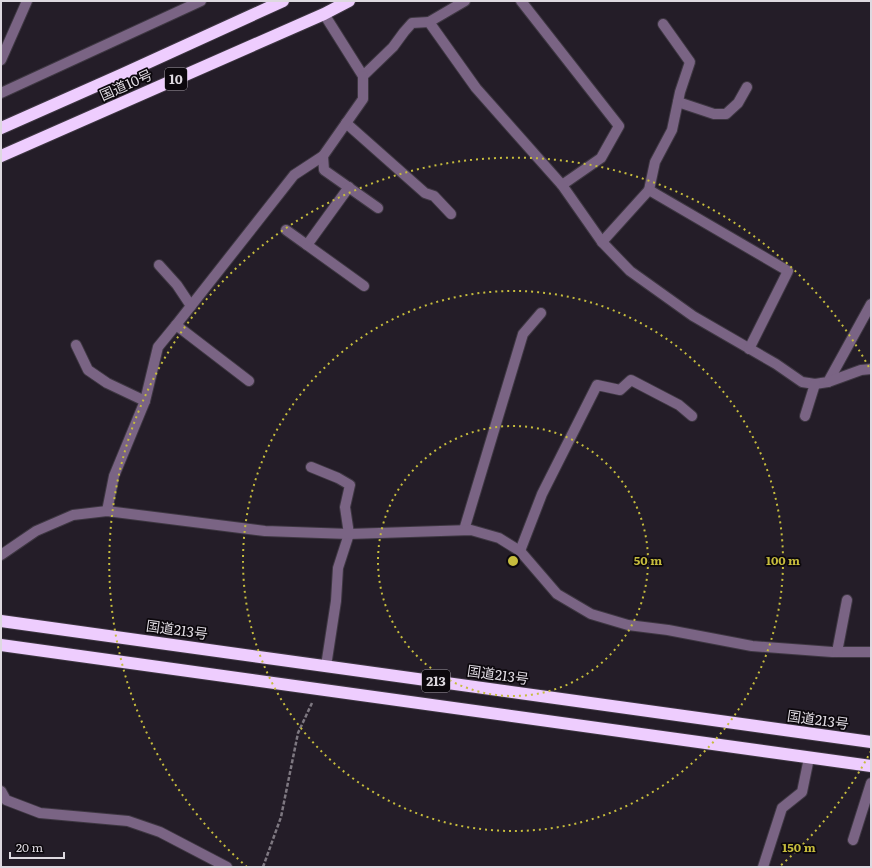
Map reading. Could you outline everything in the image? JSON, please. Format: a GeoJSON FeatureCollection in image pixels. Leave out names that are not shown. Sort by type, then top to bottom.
{"type":"FeatureCollection","features":[{"type":"Feature","properties":{"kind":"highway","name":"国道10号"},"geometry":{"type":"LineString","coordinates":[[1,128],[124,74],[283,1]]}},
{"type":"Feature","properties":{"kind":"highway","name":"国道10号"},"geometry":{"type":"LineString","coordinates":[[1,156],[324,14],[350,1]]}},
{"type":"Feature","properties":{"kind":"highway","name":"国道213号"},"geometry":{"type":"LineString","coordinates":[[1,621],[871,742]]}},
{"type":"Feature","properties":{"kind":"highway","name":"213"},"geometry":{"type":"LineString","coordinates":[[1,645],[871,766]]}},
{"type":"Feature","properties":{"kind":"street"},"geometry":{"type":"LineString","coordinates":[[1,60],[27,1]]}},
{"type":"Feature","properties":{"kind":"street"},"geometry":{"type":"LineString","coordinates":[[1,94],[201,1]]}},
{"type":"Feature","properties":{"kind":"street"},"geometry":{"type":"LineString","coordinates":[[363,76],[393,47],[412,23],[429,22],[465,1]]}},
{"type":"Feature","properties":{"kind":"street"},"geometry":{"type":"LineString","coordinates":[[521,1],[619,126],[601,158],[562,185]]}},
{"type":"Feature","properties":{"kind":"street"},"geometry":{"type":"LineString","coordinates":[[107,511],[114,476],[145,401],[158,347],[294,175],[323,156],[363,100],[363,76],[324,14]]}},
{"type":"Feature","properties":{"kind":"street"},"geometry":{"type":"LineString","coordinates":[[429,22],[476,88],[562,185],[602,242],[630,271],[693,316],[776,364],[802,382],[816,384],[828,382],[861,370],[871,369]]}},
{"type":"Feature","properties":{"kind":"street"},"geometry":{"type":"LineString","coordinates":[[602,242],[649,190],[655,162],[672,130],[680,92],[690,62],[663,24]]}},
{"type":"Feature","properties":{"kind":"street"},"geometry":{"type":"LineString","coordinates":[[678,102],[714,114],[726,114],[738,103],[747,87]]}},
{"type":"Feature","properties":{"kind":"street"},"geometry":{"type":"LineString","coordinates":[[346,122],[425,193],[434,196],[451,214]]}},
{"type":"Feature","properties":{"kind":"street"},"geometry":{"type":"LineString","coordinates":[[323,156],[324,170],[378,208]]}},
{"type":"Feature","properties":{"kind":"street"},"geometry":{"type":"LineString","coordinates":[[307,245],[349,187]]}},
{"type":"Feature","properties":{"kind":"street"},"geometry":{"type":"LineString","coordinates":[[649,190],[788,271],[749,348]]}},
{"type":"Feature","properties":{"kind":"street"},"geometry":{"type":"LineString","coordinates":[[286,230],[364,286]]}},
{"type":"Feature","properties":{"kind":"street"},"geometry":{"type":"LineString","coordinates":[[159,265],[191,306]]}},
{"type":"Feature","properties":{"kind":"street"},"geometry":{"type":"LineString","coordinates":[[828,382],[871,304]]}},
{"type":"Feature","properties":{"kind":"street"},"geometry":{"type":"LineString","coordinates":[[464,530],[523,334],[541,313]]}},
{"type":"Feature","properties":{"kind":"street"},"geometry":{"type":"LineString","coordinates":[[176,325],[249,381]]}},
{"type":"Feature","properties":{"kind":"street"},"geometry":{"type":"LineString","coordinates":[[76,345],[88,370],[107,383],[145,401]]}},
{"type":"Feature","properties":{"kind":"street"},"geometry":{"type":"LineString","coordinates":[[520,551],[542,494],[597,385],[620,390],[631,380],[679,406],[692,416]]}},
{"type":"Feature","properties":{"kind":"street"},"geometry":{"type":"LineString","coordinates":[[805,416],[816,384]]}},
{"type":"Feature","properties":{"kind":"street"},"geometry":{"type":"LineString","coordinates":[[312,467],[350,485],[345,507],[349,534],[338,568],[336,602],[326,666]]}},
{"type":"Feature","properties":{"kind":"street"},"geometry":{"type":"LineString","coordinates":[[1,555],[36,531],[73,514],[107,511],[265,531],[349,534],[471,530],[499,538],[520,551],[557,594],[591,614],[628,625],[668,630],[752,646],[837,652],[871,652]]}},
{"type":"Feature","properties":{"kind":"street"},"geometry":{"type":"LineString","coordinates":[[837,652],[847,600]]}},
{"type":"Feature","properties":{"kind":"street"},"geometry":{"type":"LineString","coordinates":[[763,867],[782,808],[802,792],[809,758]]}},
{"type":"Feature","properties":{"kind":"street"},"geometry":{"type":"LineString","coordinates":[[853,840],[871,783]]}},
{"type":"Feature","properties":{"kind":"street"},"geometry":{"type":"LineString","coordinates":[[1,792],[6,800],[40,813],[128,821],[160,832],[227,867]]}},
{"type":"Feature","properties":{"kind":"path"},"geometry":{"type":"LineString","coordinates":[[263,867],[281,817],[298,733],[318,689]]}}]}
